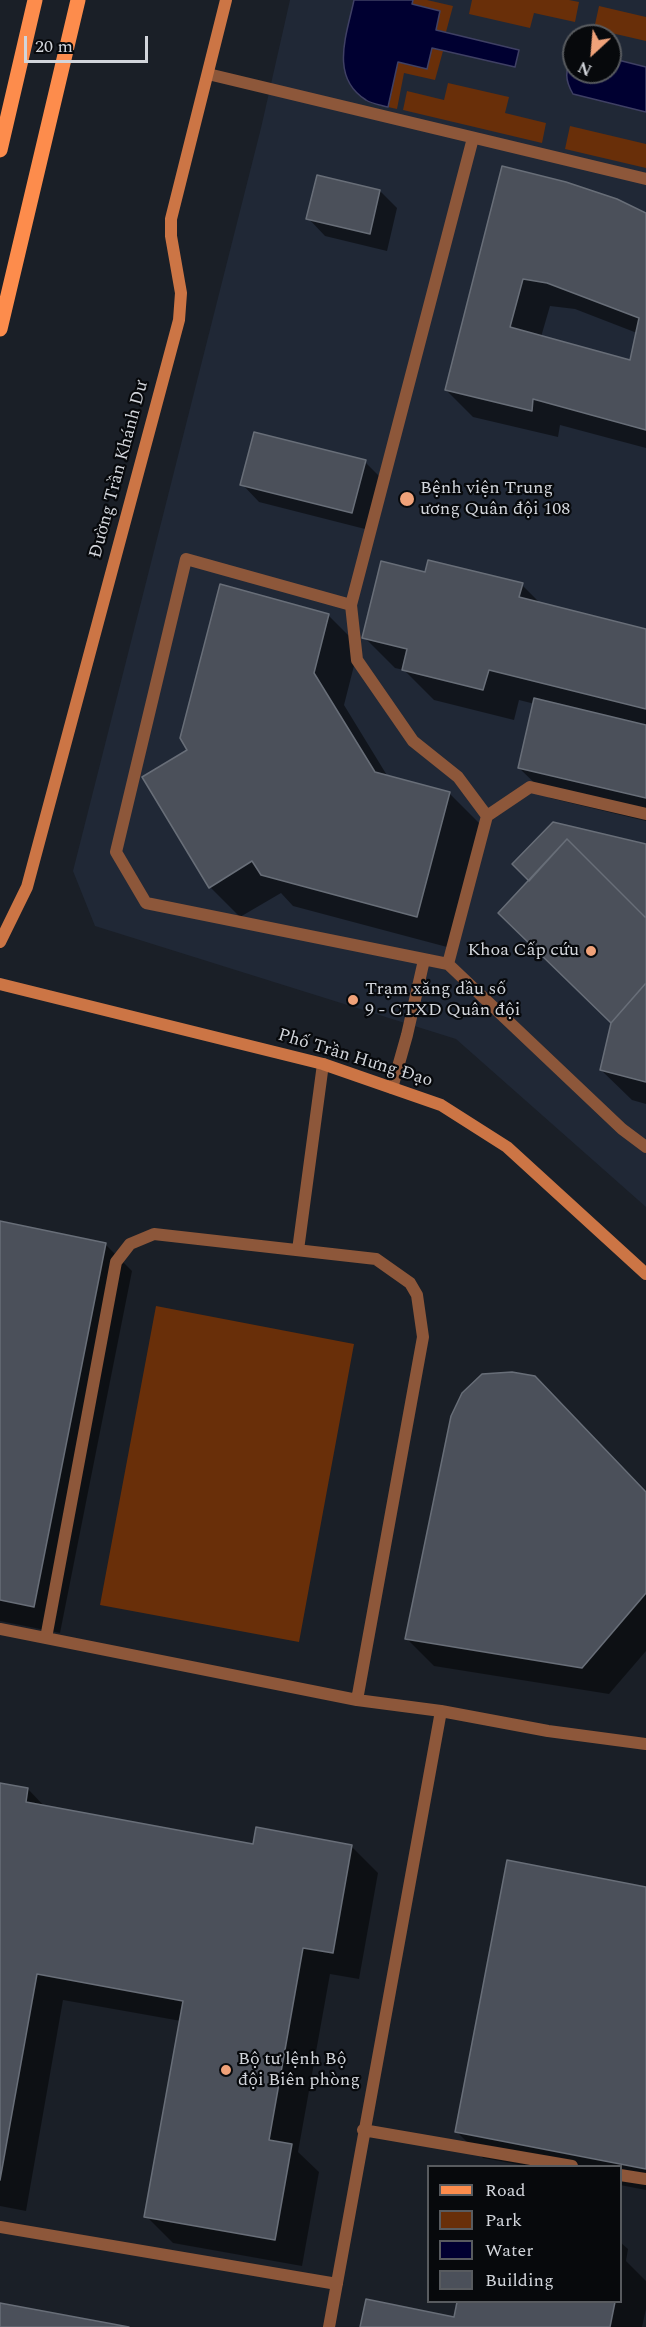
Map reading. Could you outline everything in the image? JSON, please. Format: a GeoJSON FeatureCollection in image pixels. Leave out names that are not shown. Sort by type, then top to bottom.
{"type":"FeatureCollection","features":[{"type":"Feature","properties":{"kind":"main road"},"geometry":{"type":"LineString","coordinates":[[0,150],[35,0]]}},
{"type":"Feature","properties":{"kind":"main road"},"geometry":{"type":"LineString","coordinates":[[0,329],[78,0]]}},
{"type":"Feature","properties":{"kind":"main road","name":"Đường Trần Khánh Dư"},"geometry":{"type":"LineString","coordinates":[[0,942],[27,887],[179,320],[181,293],[171,236],[171,219],[226,0]]}},
{"type":"Feature","properties":{"kind":"main road","name":"Phố Trần Hưng Đạo"},"geometry":{"type":"LineString","coordinates":[[0,984],[323,1064],[441,1105],[507,1147],[646,1274]]}},
{"type":"Feature","properties":{"kind":"lane"},"geometry":{"type":"LineString","coordinates":[[208,74],[646,179]]}},
{"type":"Feature","properties":{"kind":"lane"},"geometry":{"type":"LineString","coordinates":[[473,138],[351,605],[357,660],[413,741],[458,777],[487,816]]}},
{"type":"Feature","properties":{"kind":"lane"},"geometry":{"type":"LineString","coordinates":[[351,605],[186,559],[116,852],[146,903],[448,964],[622,1129],[646,1147]]}},
{"type":"Feature","properties":{"kind":"lane"},"geometry":{"type":"LineString","coordinates":[[448,964],[487,816],[530,787],[646,814]]}},
{"type":"Feature","properties":{"kind":"lane"},"geometry":{"type":"LineString","coordinates":[[392,1088],[424,960]]}},
{"type":"Feature","properties":{"kind":"lane"},"geometry":{"type":"LineString","coordinates":[[298,1250],[323,1064]]}},
{"type":"Feature","properties":{"kind":"lane"},"geometry":{"type":"LineString","coordinates":[[46,1638],[116,1262],[130,1244],[154,1234],[376,1259],[410,1282],[417,1295],[423,1337],[357,1700]]}},
{"type":"Feature","properties":{"kind":"lane"},"geometry":{"type":"LineString","coordinates":[[0,1629],[357,1700],[441,1711],[548,1731],[646,1744]]}},
{"type":"Feature","properties":{"kind":"lane"},"geometry":{"type":"LineString","coordinates":[[329,2327],[441,1711]]}},
{"type":"Feature","properties":{"kind":"lane"},"geometry":{"type":"LineString","coordinates":[[363,2130],[567,2165]]}},
{"type":"Feature","properties":{"kind":"lane"},"geometry":{"type":"LineString","coordinates":[[622,2175],[646,2179]]}},
{"type":"Feature","properties":{"kind":"lane"},"geometry":{"type":"LineString","coordinates":[[0,2227],[337,2284]]}},
{"type":"Feature","properties":{"kind":"shaded area","name":"Bệnh viện Trung ương Quân đội 108"},"geometry":{"type":"Polygon","coordinates":[[[290,0],[646,0],[646,1207],[456,1039],[95,926],[73,871],[261,128],[290,0]]]}},
{"type":"Feature","properties":{"kind":"green space"},"geometry":{"type":"Polygon","coordinates":[[[413,0],[427,0],[453,6],[446,32],[436,30],[412,4],[413,0]]]}},
{"type":"Feature","properties":{"kind":"green space"},"geometry":{"type":"Polygon","coordinates":[[[472,0],[569,0],[579,2],[575,22],[534,13],[530,28],[469,14],[472,0]]]}},
{"type":"Feature","properties":{"kind":"green space"},"geometry":{"type":"Polygon","coordinates":[[[599,6],[646,17],[646,41],[622,35],[622,24],[595,24],[599,6]]]}},
{"type":"Feature","properties":{"kind":"green space"},"geometry":{"type":"Polygon","coordinates":[[[432,48],[443,51],[435,80],[404,73],[397,109],[388,107],[398,62],[432,48]]]}},
{"type":"Feature","properties":{"kind":"green space"},"geometry":{"type":"Polygon","coordinates":[[[448,83],[509,97],[505,113],[546,123],[542,143],[403,110],[407,91],[444,100],[448,83]]]}},
{"type":"Feature","properties":{"kind":"green space"},"geometry":{"type":"Polygon","coordinates":[[[570,126],[646,144],[646,168],[565,149],[570,126]]]}},
{"type":"Feature","properties":{"kind":"green space"},"geometry":{"type":"Polygon","coordinates":[[[156,1306],[354,1344],[299,1642],[100,1605],[156,1306]]]}},
{"type":"Feature","properties":{"kind":"water"},"geometry":{"type":"Polygon","coordinates":[[[354,0],[413,0],[412,4],[440,11],[436,30],[519,50],[515,67],[432,48],[427,69],[398,62],[388,107],[366,100],[355,90],[344,67],[345,41],[354,0]]]}},
{"type":"Feature","properties":{"kind":"water"},"geometry":{"type":"Polygon","coordinates":[[[622,61],[646,67],[646,112],[573,94],[568,84],[622,84],[622,61]]]}},
{"type":"Feature","properties":{"kind":"building"},"geometry":{"type":"Polygon","coordinates":[[[502,166],[566,182],[617,199],[646,213],[646,430],[533,399],[532,411],[445,390],[502,166]],[[523,279],[510,327],[630,360],[639,318],[547,283],[523,279]]]}},
{"type":"Feature","properties":{"kind":"building"},"geometry":{"type":"Polygon","coordinates":[[[317,175],[380,190],[370,234],[306,219],[317,175]]]}},
{"type":"Feature","properties":{"kind":"building"},"geometry":{"type":"Polygon","coordinates":[[[254,432],[366,460],[352,513],[240,485],[254,432]]]}},
{"type":"Feature","properties":{"kind":"building"},"geometry":{"type":"Polygon","coordinates":[[[428,560],[523,583],[519,597],[646,629],[646,709],[489,670],[483,690],[402,670],[407,649],[362,638],[381,561],[425,572],[428,560]]]}},
{"type":"Feature","properties":{"kind":"building"},"geometry":{"type":"Polygon","coordinates":[[[220,584],[329,614],[314,673],[375,772],[450,792],[417,917],[261,875],[252,861],[209,888],[142,777],[187,750],[180,738],[220,584]]]}},
{"type":"Feature","properties":{"kind":"building"},"geometry":{"type":"Polygon","coordinates":[[[534,698],[646,725],[646,798],[518,768],[534,698]]]}},
{"type":"Feature","properties":{"kind":"building"},"geometry":{"type":"Polygon","coordinates":[[[553,822],[646,844],[646,918],[567,839],[529,881],[512,864],[553,822]]]}},
{"type":"Feature","properties":{"kind":"building","name":"Khoa Cấp cứu"},"geometry":{"type":"Polygon","coordinates":[[[567,839],[646,918],[646,983],[611,1023],[498,913],[567,839]]]}},
{"type":"Feature","properties":{"kind":"building"},"geometry":{"type":"Polygon","coordinates":[[[646,983],[646,1082],[600,1070],[611,1023],[646,983]]]}},
{"type":"Feature","properties":{"kind":"building"},"geometry":{"type":"Polygon","coordinates":[[[0,1221],[106,1243],[34,1607],[0,1600],[0,1221]]]}},
{"type":"Feature","properties":{"kind":"building"},"geometry":{"type":"Polygon","coordinates":[[[512,1372],[535,1376],[646,1492],[646,1593],[582,1668],[405,1639],[451,1416],[462,1393],[482,1374],[512,1372]]]}},
{"type":"Feature","properties":{"kind":"building","name":"Bộ tư lệnh Bộ đội Biên phòng"},"geometry":{"type":"Polygon","coordinates":[[[0,1783],[28,1788],[26,1802],[253,1844],[256,1827],[352,1845],[333,1953],[303,1948],[269,2140],[292,2144],[275,2240],[144,2217],[183,2001],[37,1974],[0,2180],[0,1783]]]}},
{"type":"Feature","properties":{"kind":"building"},"geometry":{"type":"Polygon","coordinates":[[[507,1860],[646,1887],[646,2169],[455,2132],[507,1860]]]}},
{"type":"Feature","properties":{"kind":"building"},"geometry":{"type":"Polygon","coordinates":[[[366,2299],[454,2317],[457,2303],[615,2303],[610,2327],[360,2327],[366,2299]]]}},
{"type":"Feature","properties":{"kind":"building"},"geometry":{"type":"Polygon","coordinates":[[[0,2303],[129,2327],[0,2327],[0,2303]]]}},
{"type":"Feature","properties":{"kind":"place","name":"Bệnh viện Trung ương Quân đội 108"},"geometry":{"type":"Point","coordinates":[407,499]}},
{"type":"Feature","properties":{"kind":"place","name":"Khoa Cấp cứu"},"geometry":{"type":"Point","coordinates":[591,951]}},
{"type":"Feature","properties":{"kind":"place","name":"Trạm xăng dầu số 9 - CTXD Quân đội"},"geometry":{"type":"Point","coordinates":[353,1000]}},
{"type":"Feature","properties":{"kind":"place","name":"Bộ tư lệnh Bộ đội Biên phòng"},"geometry":{"type":"Point","coordinates":[226,2070]}}]}
